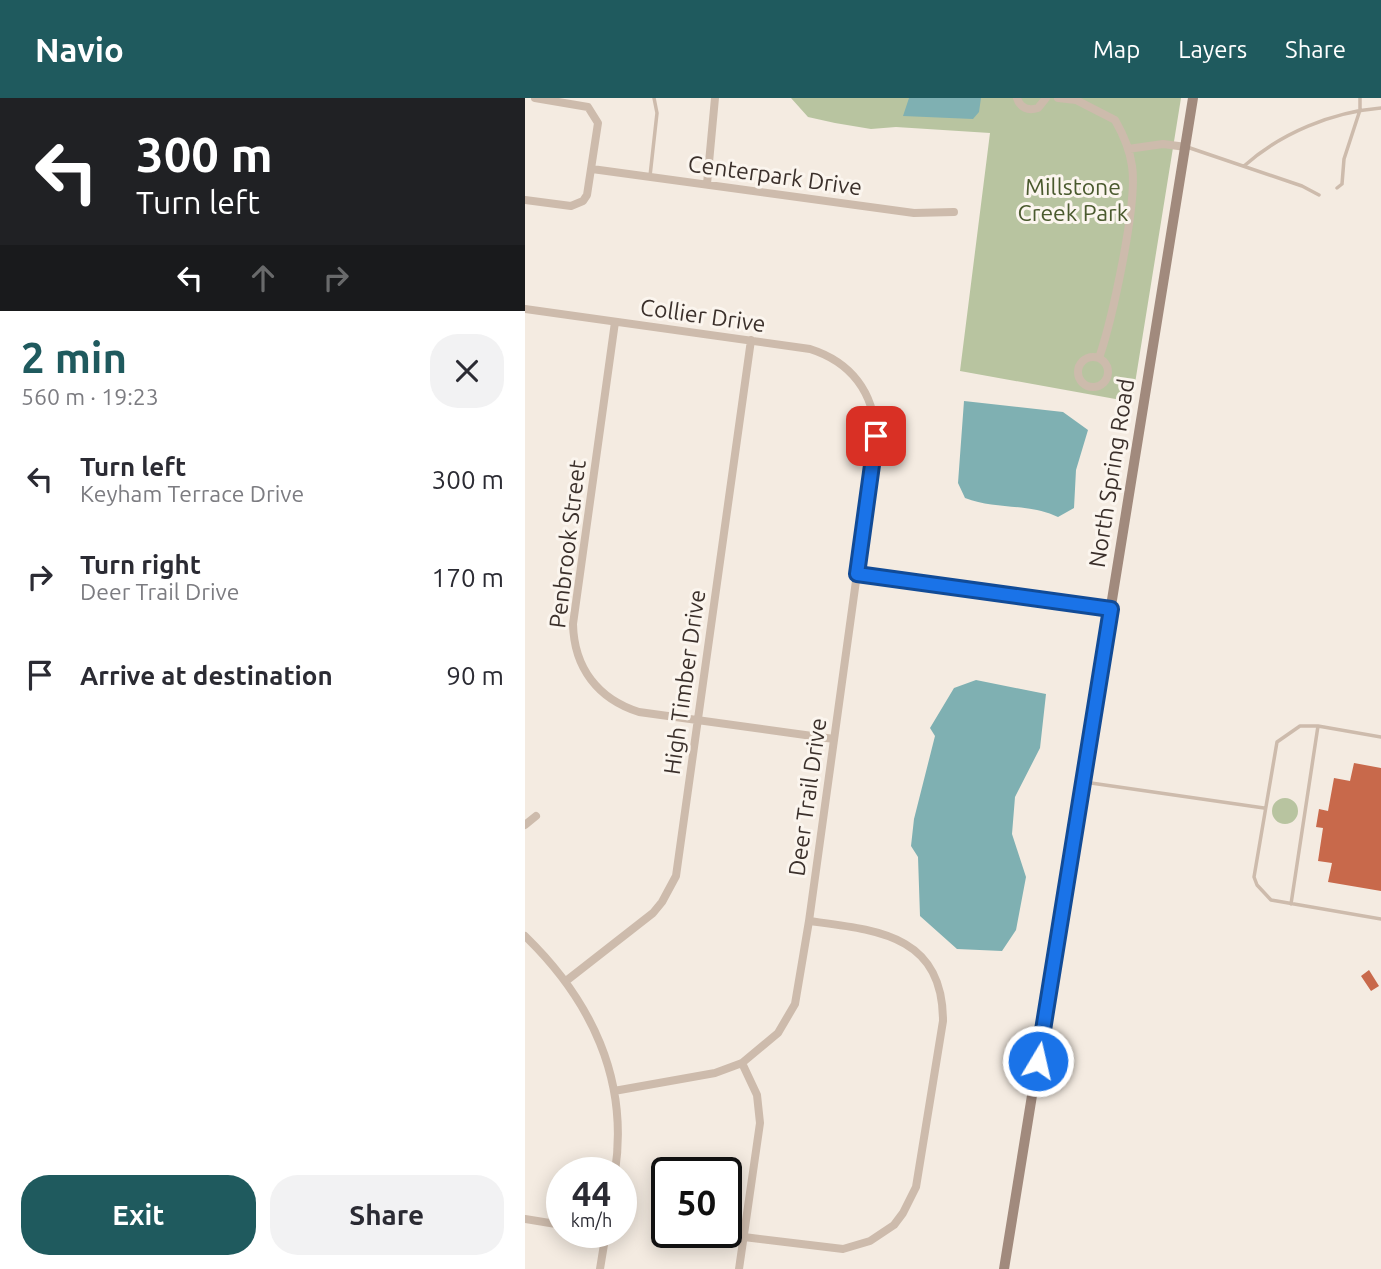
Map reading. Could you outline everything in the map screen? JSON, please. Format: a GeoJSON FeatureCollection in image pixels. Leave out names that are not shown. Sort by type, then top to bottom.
{"type":"FeatureCollection","features":[{"type":"Feature","properties":{"kind":"main road","name":"North Spring Road"},"geometry":{"type":"LineString","coordinates":[[1004,1269],[1193,98]]}},
{"type":"Feature","properties":{"kind":"street"},"geometry":{"type":"LineString","coordinates":[[525,200],[577,205],[587,195],[598,123],[593,111],[581,104],[535,98]]}},
{"type":"Feature","properties":{"kind":"street"},"geometry":{"type":"LineString","coordinates":[[707,184],[715,98]]}},
{"type":"Feature","properties":{"kind":"street"},"geometry":{"type":"LineString","coordinates":[[1017,98],[1024,108],[1034,109],[1046,98]]}},
{"type":"Feature","properties":{"kind":"street"},"geometry":{"type":"LineString","coordinates":[[1058,98],[1076,100],[1115,120],[1133,166],[1131,204],[1110,319],[1099,358]]}},
{"type":"Feature","properties":{"kind":"street"},"geometry":{"type":"LineString","coordinates":[[1128,149],[1163,144],[1186,147]]}},
{"type":"Feature","properties":{"kind":"street","name":"Centerpark Drive"},"geometry":{"type":"LineString","coordinates":[[592,169],[914,213],[954,212]]}},
{"type":"Feature","properties":{"kind":"street","name":"Collier Drive"},"geometry":{"type":"LineString","coordinates":[[525,309],[751,340],[825,354],[849,369],[863,387]]}},
{"type":"Feature","properties":{"kind":"street","name":"Penbrook Street"},"geometry":{"type":"LineString","coordinates":[[615,322],[573,624],[577,653],[590,680],[612,701],[639,712],[834,739]]}},
{"type":"Feature","properties":{"kind":"street","name":"High Timber Drive"},"geometry":{"type":"LineString","coordinates":[[566,981],[653,913],[671,888],[679,862],[751,340]]}},
{"type":"Feature","properties":{"kind":"street","name":"Deer Trail Drive"},"geometry":{"type":"LineString","coordinates":[[614,1091],[715,1073],[742,1063],[778,1033],[795,1004],[809,921],[876,436],[871,404],[863,387]]}},
{"type":"Feature","properties":{"kind":"street"},"geometry":{"type":"LineString","coordinates":[[857,574],[1111,609]]}},
{"type":"Feature","properties":{"kind":"street"},"geometry":{"type":"LineString","coordinates":[[525,825],[536,816]]}},
{"type":"Feature","properties":{"kind":"street"},"geometry":{"type":"LineString","coordinates":[[744,1237],[830,1249],[856,1247],[883,1234],[894,1225],[907,1207],[916,1187],[943,1021],[940,991],[935,978],[918,953],[894,936],[809,921]]}},
{"type":"Feature","properties":{"kind":"street"},"geometry":{"type":"LineString","coordinates":[[525,936],[566,981],[594,1026],[614,1091],[616,1157]]}},
{"type":"Feature","properties":{"kind":"street"},"geometry":{"type":"LineString","coordinates":[[739,1269],[760,1123],[757,1095],[742,1063]]}},
{"type":"Feature","properties":{"kind":"street"},"geometry":{"type":"LineString","coordinates":[[525,1219],[546,1222]]}},
{"type":"Feature","properties":{"kind":"street"},"geometry":{"type":"LineString","coordinates":[[600,1269],[603,1248]]}},
{"type":"Feature","properties":{"kind":"lane"},"geometry":{"type":"LineString","coordinates":[[650,177],[657,113],[654,98]]}},
{"type":"Feature","properties":{"kind":"lane"},"geometry":{"type":"LineString","coordinates":[[1337,188],[1342,184],[1344,159],[1360,110],[1360,98]]}},
{"type":"Feature","properties":{"kind":"lane"},"geometry":{"type":"LineString","coordinates":[[1244,166],[1258,154],[1300,130],[1360,110],[1381,108]]}},
{"type":"Feature","properties":{"kind":"lane"},"geometry":{"type":"LineString","coordinates":[[1186,147],[1302,186],[1319,195]]}},
{"type":"Feature","properties":{"kind":"lane"},"geometry":{"type":"LineString","coordinates":[[1381,737],[1318,726],[1300,726],[1277,742],[1254,877],[1257,885],[1271,900],[1381,919]]}},
{"type":"Feature","properties":{"kind":"lane"},"geometry":{"type":"LineString","coordinates":[[1291,904],[1318,726]]}},
{"type":"Feature","properties":{"kind":"lane"},"geometry":{"type":"LineString","coordinates":[[1082,782],[1265,808]]}},
{"type":"Feature","properties":{"kind":"green space","name":"Millstone Creek Park"},"geometry":{"type":"Polygon","coordinates":[[[791,98],[1181,98],[1132,402],[960,371],[990,133],[896,127],[871,129],[835,123],[808,117],[791,98]]]}},
{"type":"Feature","properties":{"kind":"green space"},"geometry":{"type":"Polygon","coordinates":[[[1285,798],[1294,802],[1298,811],[1294,820],[1285,824],[1276,820],[1272,811],[1276,802],[1285,798]]]}},
{"type":"Feature","properties":{"kind":"water"},"geometry":{"type":"Polygon","coordinates":[[[909,98],[981,98],[979,112],[973,119],[903,116],[909,98]]]}},
{"type":"Feature","properties":{"kind":"water"},"geometry":{"type":"Polygon","coordinates":[[[964,401],[1063,412],[1088,430],[1076,470],[1074,508],[1058,517],[1036,510],[965,498],[958,483],[964,401]]]}},
{"type":"Feature","properties":{"kind":"water"},"geometry":{"type":"Polygon","coordinates":[[[976,680],[1046,694],[1040,748],[1015,797],[1012,834],[1026,877],[1016,930],[1002,951],[957,949],[920,916],[918,857],[911,846],[914,819],[935,736],[930,728],[954,688],[976,680]]]}},
{"type":"Feature","properties":{"kind":"building"},"geometry":{"type":"Polygon","coordinates":[[[1354,763],[1381,768],[1381,891],[1328,882],[1332,863],[1318,861],[1323,828],[1316,827],[1319,809],[1328,811],[1334,778],[1350,781],[1354,763]]]}},
{"type":"Feature","properties":{"kind":"building"},"geometry":{"type":"Polygon","coordinates":[[[1369,970],[1379,986],[1371,991],[1361,976],[1369,970]]]}},
{"type":"Feature","properties":{"kind":"route"},"geometry":{"type":"LineString","coordinates":[[876,436],[857,574],[1111,609],[1038,1061]]}}]}
